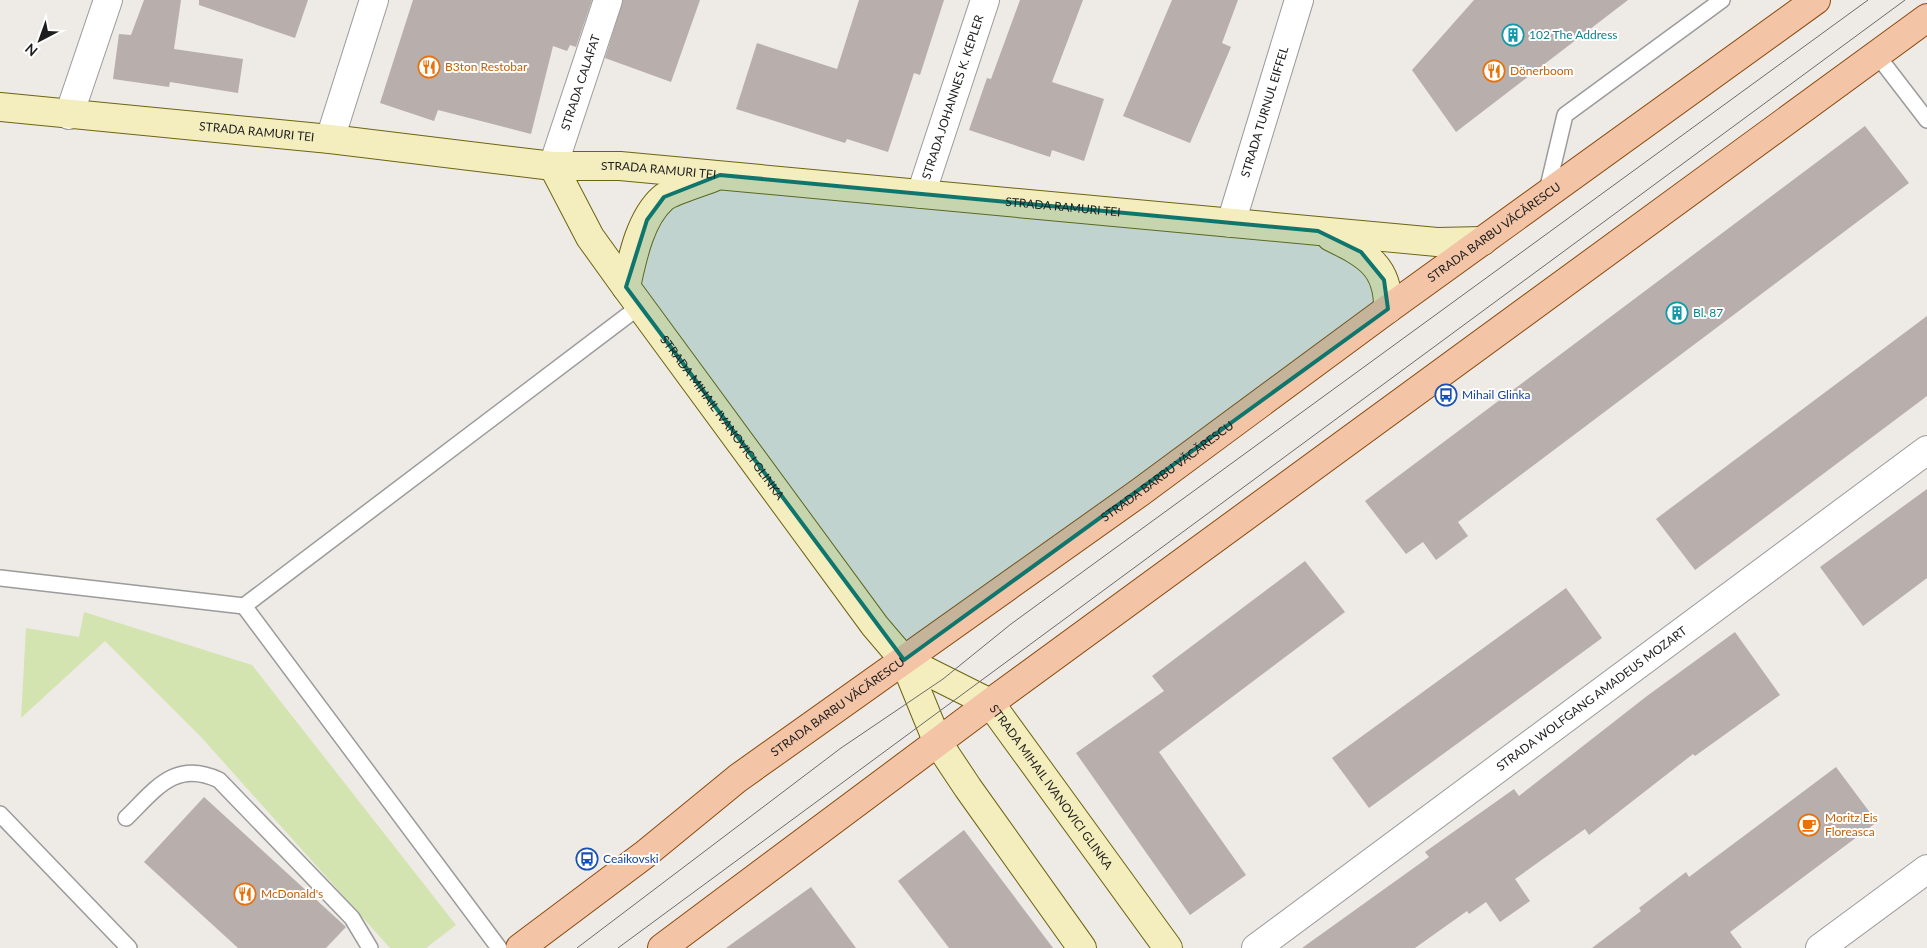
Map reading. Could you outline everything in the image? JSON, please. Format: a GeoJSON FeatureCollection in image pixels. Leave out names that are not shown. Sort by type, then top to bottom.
{"type":"FeatureCollection","features":[{"type":"Feature","properties":{"kind":"main road","name":"STRADA BARBU VĂCĂRESCU"},"geometry":{"type":"LineString","coordinates":[[520,948],[644,855],[738,778],[1139,493],[1388,309],[1816,0]]}},
{"type":"Feature","properties":{"kind":"main road"},"geometry":{"type":"LineString","coordinates":[[662,948],[990,703],[1927,18]]}},
{"type":"Feature","properties":{"kind":"street"},"geometry":{"type":"LineString","coordinates":[[69,114],[108,0]]}},
{"type":"Feature","properties":{"kind":"street"},"geometry":{"type":"LineString","coordinates":[[330,139],[374,0]]}},
{"type":"Feature","properties":{"kind":"street","name":"STRADA CALAFAT"},"geometry":{"type":"LineString","coordinates":[[553,166],[608,0]]}},
{"type":"Feature","properties":{"kind":"street","name":"STRADA JOHANNES K. KEPLER"},"geometry":{"type":"LineString","coordinates":[[921,194],[984,0]]}},
{"type":"Feature","properties":{"kind":"street","name":"STRADA TURNUL EIFFEL"},"geometry":{"type":"LineString","coordinates":[[1231,223],[1299,0]]}},
{"type":"Feature","properties":{"kind":"street","name":"STRADA RAMURI TEI"},"geometry":{"type":"LineString","coordinates":[[0,107],[330,139],[553,166],[620,166],[1437,242],[1483,241]]}},
{"type":"Feature","properties":{"kind":"street","name":"STRADA MIHAIL IVANOVICI GLINKA"},"geometry":{"type":"LineString","coordinates":[[553,166],[590,237],[876,626],[904,660],[938,743],[1082,948]]}},
{"type":"Feature","properties":{"kind":"street"},"geometry":{"type":"LineString","coordinates":[[633,297],[638,240],[647,220],[664,197],[720,175]]}},
{"type":"Feature","properties":{"kind":"street","name":"STRADA RAMURI TEI"},"geometry":{"type":"LineString","coordinates":[[1318,231],[1360,252],[1379,270],[1388,294],[1388,309]]}},
{"type":"Feature","properties":{"kind":"street","name":"STRADA WOLFGANG AMADEUS MOZART"},"geometry":{"type":"LineString","coordinates":[[1256,948],[1927,450]]}},
{"type":"Feature","properties":{"kind":"street","name":"STRADA MIHAIL IVANOVICI GLINKA"},"geometry":{"type":"LineString","coordinates":[[904,660],[990,703],[1168,948]]}},
{"type":"Feature","properties":{"kind":"street"},"geometry":{"type":"LineString","coordinates":[[1820,948],[1927,869]]}},
{"type":"Feature","properties":{"kind":"lane"},"geometry":{"type":"LineString","coordinates":[[1546,195],[1566,115],[1722,0]]}},
{"type":"Feature","properties":{"kind":"lane"},"geometry":{"type":"LineString","coordinates":[[1877,55],[1927,120]]}},
{"type":"Feature","properties":{"kind":"lane"},"geometry":{"type":"LineString","coordinates":[[0,578],[244,606],[633,297]]}},
{"type":"Feature","properties":{"kind":"lane"},"geometry":{"type":"LineString","coordinates":[[244,606],[499,948]]}},
{"type":"Feature","properties":{"kind":"lane"},"geometry":{"type":"LineString","coordinates":[[126,818],[164,781],[178,774],[199,772],[219,780],[352,918],[370,948]]}},
{"type":"Feature","properties":{"kind":"lane"},"geometry":{"type":"LineString","coordinates":[[0,814],[129,948]]}},
{"type":"Feature","properties":{"kind":"highlighted area"},"geometry":{"type":"Polygon","coordinates":[[[720,175],[1318,231],[1361,252],[1384,280],[1388,309],[904,660],[626,287],[647,220],[664,197],[720,175]]]}},
{"type":"Feature","properties":{"kind":"green space"},"geometry":{"type":"Polygon","coordinates":[[[84,612],[252,665],[456,925],[426,948],[390,948],[201,737],[105,641],[21,718],[26,628],[79,637],[84,612]]]}},
{"type":"Feature","properties":{"kind":"building"},"geometry":{"type":"Polygon","coordinates":[[[144,0],[181,0],[174,49],[243,59],[238,93],[170,82],[169,87],[113,79],[119,34],[131,35],[144,0]]]}},
{"type":"Feature","properties":{"kind":"building"},"geometry":{"type":"Polygon","coordinates":[[[199,0],[308,0],[295,38],[199,5],[199,0]]]}},
{"type":"Feature","properties":{"kind":"building"},"geometry":{"type":"Polygon","coordinates":[[[413,0],[592,0],[576,47],[570,45],[567,51],[553,46],[531,134],[438,110],[434,121],[380,103],[413,0]]]}},
{"type":"Feature","properties":{"kind":"building"},"geometry":{"type":"Polygon","coordinates":[[[623,0],[700,0],[671,82],[605,58],[623,0]]]}},
{"type":"Feature","properties":{"kind":"building"},"geometry":{"type":"Polygon","coordinates":[[[859,0],[944,0],[920,75],[914,73],[888,152],[847,139],[845,143],[736,109],[757,43],[837,69],[859,0]]]}},
{"type":"Feature","properties":{"kind":"building"},"geometry":{"type":"Polygon","coordinates":[[[1020,0],[1083,0],[1052,82],[1104,99],[1084,161],[1052,150],[1050,157],[969,130],[987,78],[991,79],[1020,0]]]}},
{"type":"Feature","properties":{"kind":"building"},"geometry":{"type":"Polygon","coordinates":[[[1172,0],[1238,0],[1222,43],[1231,47],[1190,143],[1123,116],[1172,0]]]}},
{"type":"Feature","properties":{"kind":"building","name":"102 The Address"},"geometry":{"type":"Polygon","coordinates":[[[1474,0],[1628,0],[1456,132],[1412,70],[1474,0]]]}},
{"type":"Feature","properties":{"kind":"building","name":"Bl. 87"},"geometry":{"type":"Polygon","coordinates":[[[1865,126],[1909,183],[1458,522],[1468,536],[1436,560],[1423,542],[1406,554],[1365,501],[1865,126]]]}},
{"type":"Feature","properties":{"kind":"building"},"geometry":{"type":"Polygon","coordinates":[[[1927,316],[1927,396],[1695,570],[1656,519],[1927,316]]]}},
{"type":"Feature","properties":{"kind":"building"},"geometry":{"type":"Polygon","coordinates":[[[1927,489],[1927,578],[1863,626],[1820,567],[1927,489]]]}},
{"type":"Feature","properties":{"kind":"building"},"geometry":{"type":"Polygon","coordinates":[[[1305,561],[1345,612],[1159,752],[1246,875],[1190,915],[1076,753],[1164,691],[1152,676],[1305,561]]]}},
{"type":"Feature","properties":{"kind":"building"},"geometry":{"type":"Polygon","coordinates":[[[1566,588],[1602,638],[1369,808],[1332,758],[1566,588]]]}},
{"type":"Feature","properties":{"kind":"building"},"geometry":{"type":"Polygon","coordinates":[[[1735,632],[1780,695],[1695,756],[1693,754],[1589,835],[1585,829],[1515,879],[1530,901],[1500,922],[1486,902],[1469,914],[1467,911],[1415,948],[1302,948],[1429,857],[1425,852],[1514,789],[1519,796],[1647,696],[1735,632]]]}},
{"type":"Feature","properties":{"kind":"building"},"geometry":{"type":"Polygon","coordinates":[[[1836,767],[1877,822],[1730,932],[1742,948],[1592,948],[1641,911],[1639,908],[1686,872],[1689,877],[1836,767]]]}},
{"type":"Feature","properties":{"kind":"building","name":"McDonald's"},"geometry":{"type":"Polygon","coordinates":[[[204,797],[346,927],[326,948],[238,948],[144,862],[204,797]]]}},
{"type":"Feature","properties":{"kind":"building"},"geometry":{"type":"Polygon","coordinates":[[[964,830],[1053,948],[949,948],[898,881],[964,830]]]}},
{"type":"Feature","properties":{"kind":"building"},"geometry":{"type":"Polygon","coordinates":[[[811,887],[856,948],[726,948],[811,887]]]}},
{"type":"Feature","properties":{"kind":"tram line"},"geometry":{"type":"LineString","coordinates":[[577,948],[841,748],[943,679],[1011,624],[1868,0]]}},
{"type":"Feature","properties":{"kind":"tram line"},"geometry":{"type":"LineString","coordinates":[[618,948],[1905,0]]}},
{"type":"Feature","properties":{"kind":"place","name":"102 The Address"},"geometry":{"type":"Point","coordinates":[1513,35]}},
{"type":"Feature","properties":{"kind":"place","name":"B3ton Restobar"},"geometry":{"type":"Point","coordinates":[429,67]}},
{"type":"Feature","properties":{"kind":"place","name":"Dönerboom"},"geometry":{"type":"Point","coordinates":[1494,71]}},
{"type":"Feature","properties":{"kind":"place","name":"Bl. 87"},"geometry":{"type":"Point","coordinates":[1677,313]}},
{"type":"Feature","properties":{"kind":"place","name":"Mihail Glinka"},"geometry":{"type":"Point","coordinates":[1446,395]}},
{"type":"Feature","properties":{"kind":"place","name":"Moritz Eis Floreasca"},"geometry":{"type":"Point","coordinates":[1809,825]}},
{"type":"Feature","properties":{"kind":"place","name":"Ceaikovski"},"geometry":{"type":"Point","coordinates":[587,859]}},
{"type":"Feature","properties":{"kind":"place","name":"McDonald's"},"geometry":{"type":"Point","coordinates":[245,894]}}]}
